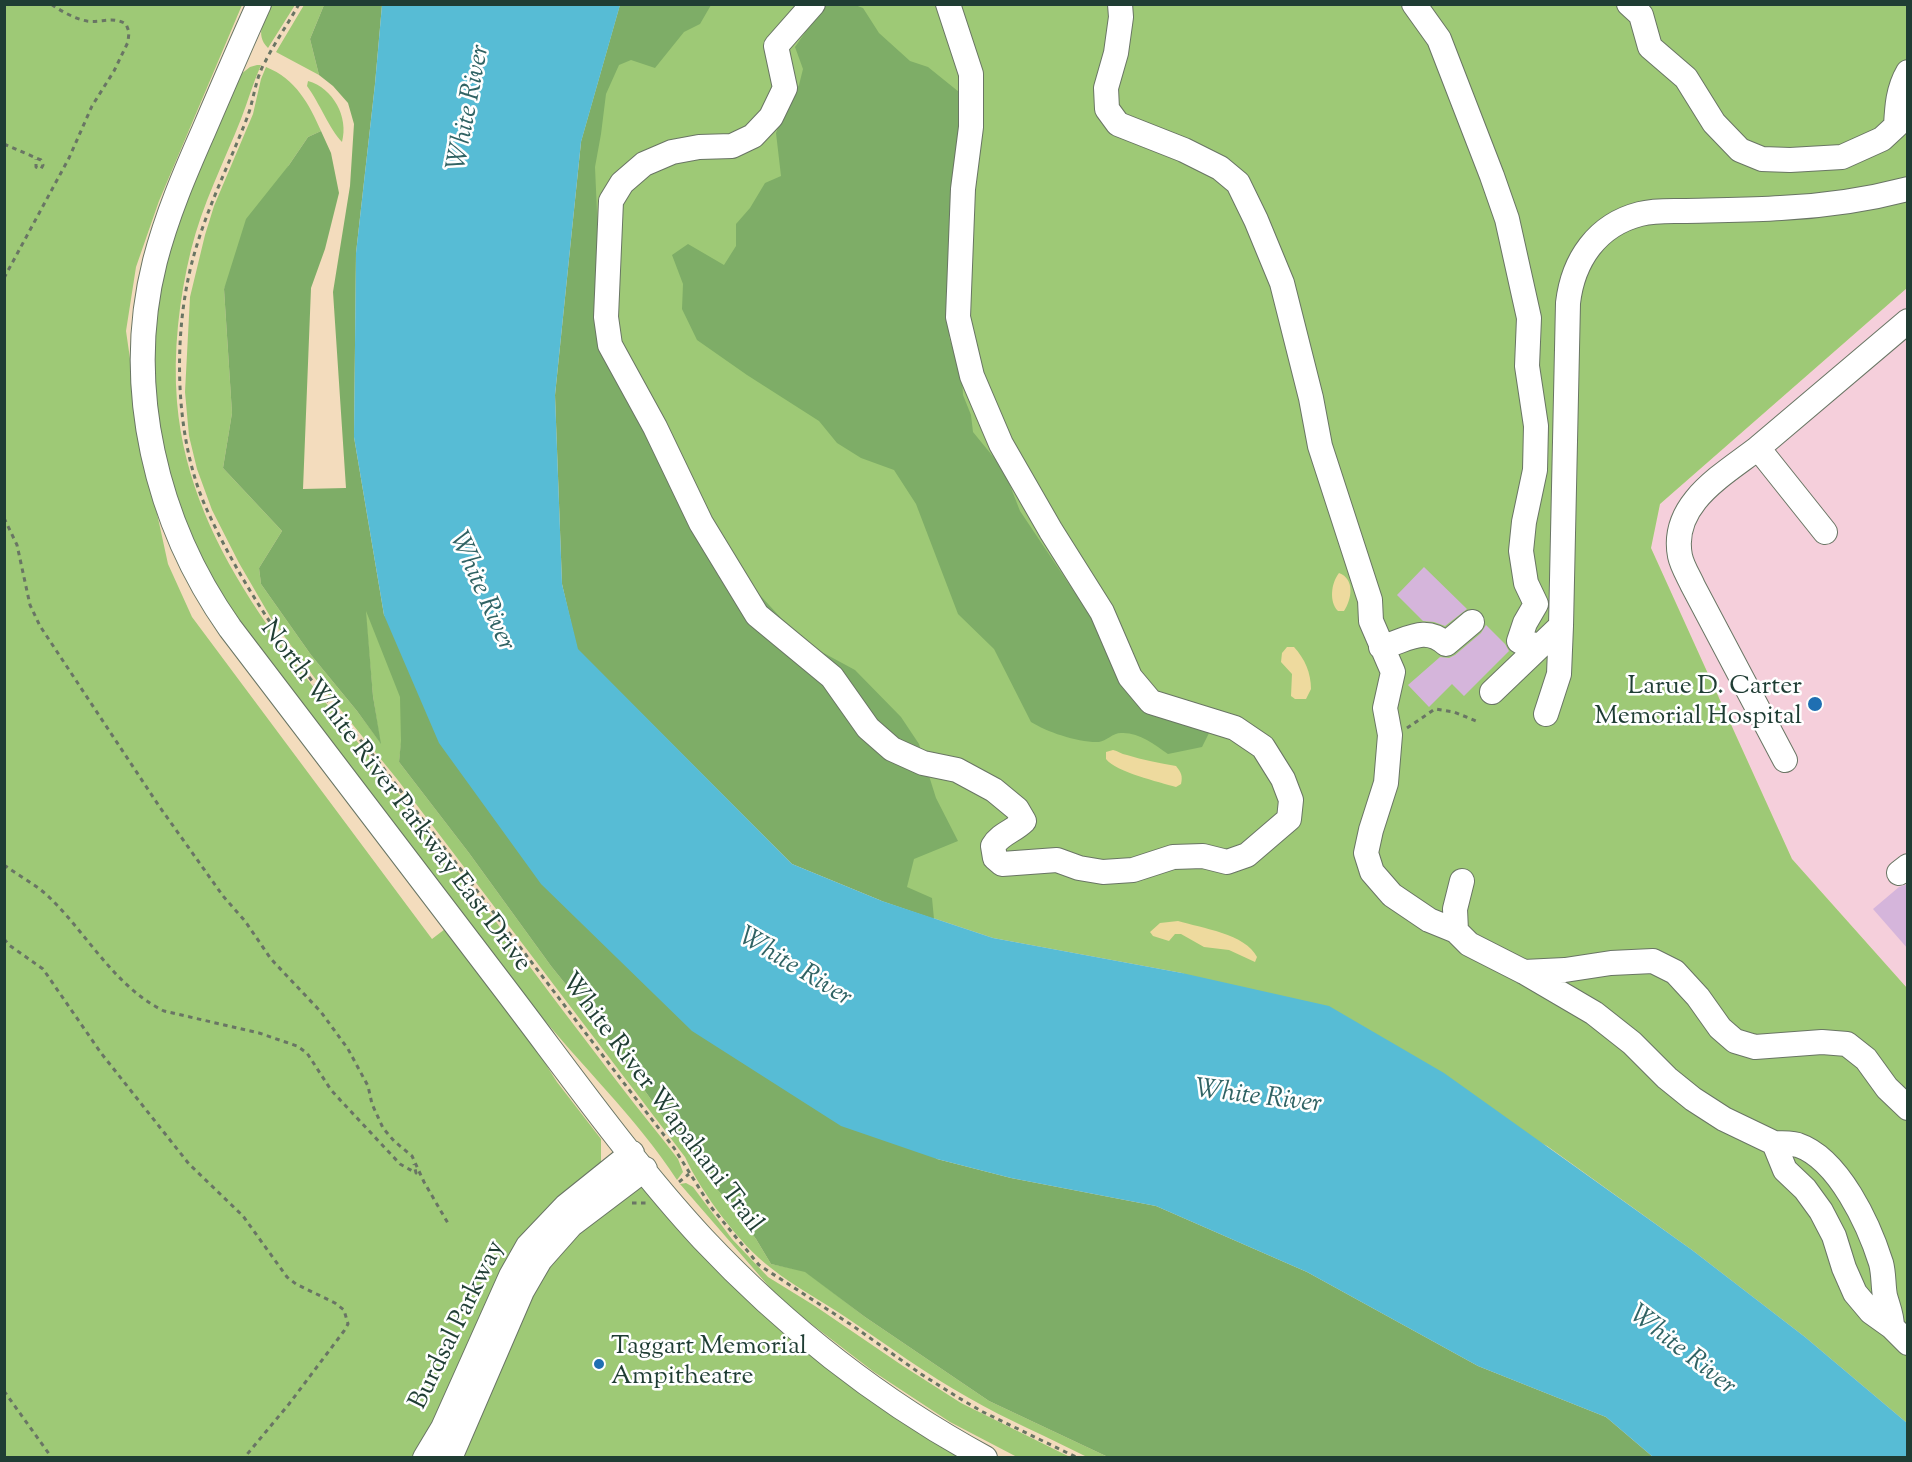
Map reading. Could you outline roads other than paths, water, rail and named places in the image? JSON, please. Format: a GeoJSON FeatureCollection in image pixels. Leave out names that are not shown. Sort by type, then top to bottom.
{"type":"FeatureCollection","features":[{"type":"Feature","properties":{"kind":"street","name":"North White River Parkway East Drive"},"geometry":{"type":"LineString","coordinates":[[259,4],[172,206],[154,264],[144,331],[143,368],[148,428],[163,494],[187,557],[208,596],[230,628],[638,1161],[704,1239],[796,1328],[864,1381],[898,1405],[985,1458]]}},
{"type":"Feature","properties":{"kind":"street"},"geometry":{"type":"LineString","coordinates":[[813,4],[776,46],[785,88],[771,117],[753,136],[732,146],[699,147],[672,152],[644,164],[622,183],[611,201],[606,317],[610,345],[655,427],[701,523],[757,615],[832,677],[868,728],[892,749],[922,763],[957,770],[994,790],[1017,809],[1024,822],[1015,830],[998,838],[993,846],[995,858],[1002,864],[1057,860],[1079,868],[1103,872],[1133,870],[1173,857],[1203,856],[1227,862],[1247,855],[1289,819],[1291,800],[1283,779],[1263,747],[1254,740],[1235,728],[1151,702],[1130,676],[1102,612],[1051,531],[1001,444],[972,376],[958,317],[963,189],[970,127],[970,74],[948,4]]}},
{"type":"Feature","properties":{"kind":"street"},"geometry":{"type":"LineString","coordinates":[[1120,4],[1121,17],[1116,53],[1106,88],[1107,109],[1118,124],[1184,150],[1220,168],[1238,183],[1282,283],[1311,398],[1320,446],[1370,600],[1371,621],[1393,672],[1386,708],[1390,735],[1386,783],[1366,853],[1372,872],[1392,895],[1429,920],[1455,920]]}},
{"type":"Feature","properties":{"kind":"street"},"geometry":{"type":"LineString","coordinates":[[1414,4],[1440,39],[1492,176],[1507,219],[1529,318],[1527,366],[1536,426],[1535,470],[1524,522],[1521,550],[1526,583],[1536,604],[1525,623],[1519,640],[1539,646]]}},
{"type":"Feature","properties":{"kind":"street"},"geometry":{"type":"LineString","coordinates":[[1629,4],[1641,15],[1650,47],[1686,78],[1714,123],[1740,150],[1762,159],[1842,157],[1881,139],[1896,126],[1902,81],[1908,72]]}},
{"type":"Feature","properties":{"kind":"street"},"geometry":{"type":"LineString","coordinates":[[1546,714],[1559,674],[1568,303],[1574,274],[1588,247],[1617,223],[1646,212],[1823,205],[1908,189]]}},
{"type":"Feature","properties":{"kind":"street"},"geometry":{"type":"LineString","coordinates":[[1785,760],[1693,586],[1680,557],[1678,530],[1686,511],[1701,492],[1758,448],[1908,321]]}},
{"type":"Feature","properties":{"kind":"street"},"geometry":{"type":"LineString","coordinates":[[1758,448],[1825,532]]}},
{"type":"Feature","properties":{"kind":"street"},"geometry":{"type":"LineString","coordinates":[[1381,647],[1418,634],[1437,636],[1446,644],[1472,622]]}},
{"type":"Feature","properties":{"kind":"street"},"geometry":{"type":"LineString","coordinates":[[1492,692],[1561,626]]}},
{"type":"Feature","properties":{"kind":"street"},"geometry":{"type":"LineString","coordinates":[[1462,881],[1455,920],[1469,944],[1524,972],[1594,1013],[1632,1043],[1693,1099],[1724,1119],[1774,1143],[1795,1144],[1805,1148],[1824,1161],[1844,1187],[1867,1224],[1882,1266],[1885,1295],[1900,1335]]}},
{"type":"Feature","properties":{"kind":"street"},"geometry":{"type":"LineString","coordinates":[[1524,972],[1653,961],[1675,972],[1698,997],[1720,1028],[1735,1041],[1755,1047],[1822,1042],[1847,1044],[1866,1059],[1887,1088],[1908,1108]]}},
{"type":"Feature","properties":{"kind":"street"},"geometry":{"type":"LineString","coordinates":[[1774,1143],[1785,1170],[1805,1189],[1821,1211],[1834,1236],[1855,1293],[1871,1312],[1900,1335]]}},
{"type":"Feature","properties":{"kind":"street","name":"Burdsal Parkway"},"geometry":{"type":"LineString","coordinates":[[425,1458],[443,1428],[511,1275],[528,1246],[566,1206],[638,1161]]}},
{"type":"Feature","properties":{"kind":"street","name":"Burdsal Parkway"},"geometry":{"type":"LineString","coordinates":[[450,1458],[522,1291],[540,1260],[571,1225],[638,1161]]}},
{"type":"Feature","properties":{"kind":"water","name":"White River"},"geometry":{"type":"Polygon","coordinates":[[[382,5],[620,5],[581,142],[555,395],[562,584],[578,649],[792,864],[882,901],[993,938],[1182,973],[1329,1006],[1444,1073],[1692,1250],[1805,1337],[1907,1423],[1907,1457],[1653,1457],[1606,1417],[1478,1366],[1307,1272],[1156,1206],[1011,1178],[937,1159],[841,1126],[692,1031],[541,884],[439,743],[384,615],[354,437],[356,253],[382,5]]]}},
{"type":"Feature","properties":{"kind":"place","name":"Larue D. Carter Memorial Hospital"},"geometry":{"type":"Point","coordinates":[1815,704]}},
{"type":"Feature","properties":{"kind":"place","name":"Taggart Memorial Ampitheatre"},"geometry":{"type":"Point","coordinates":[599,1364]}}]}
